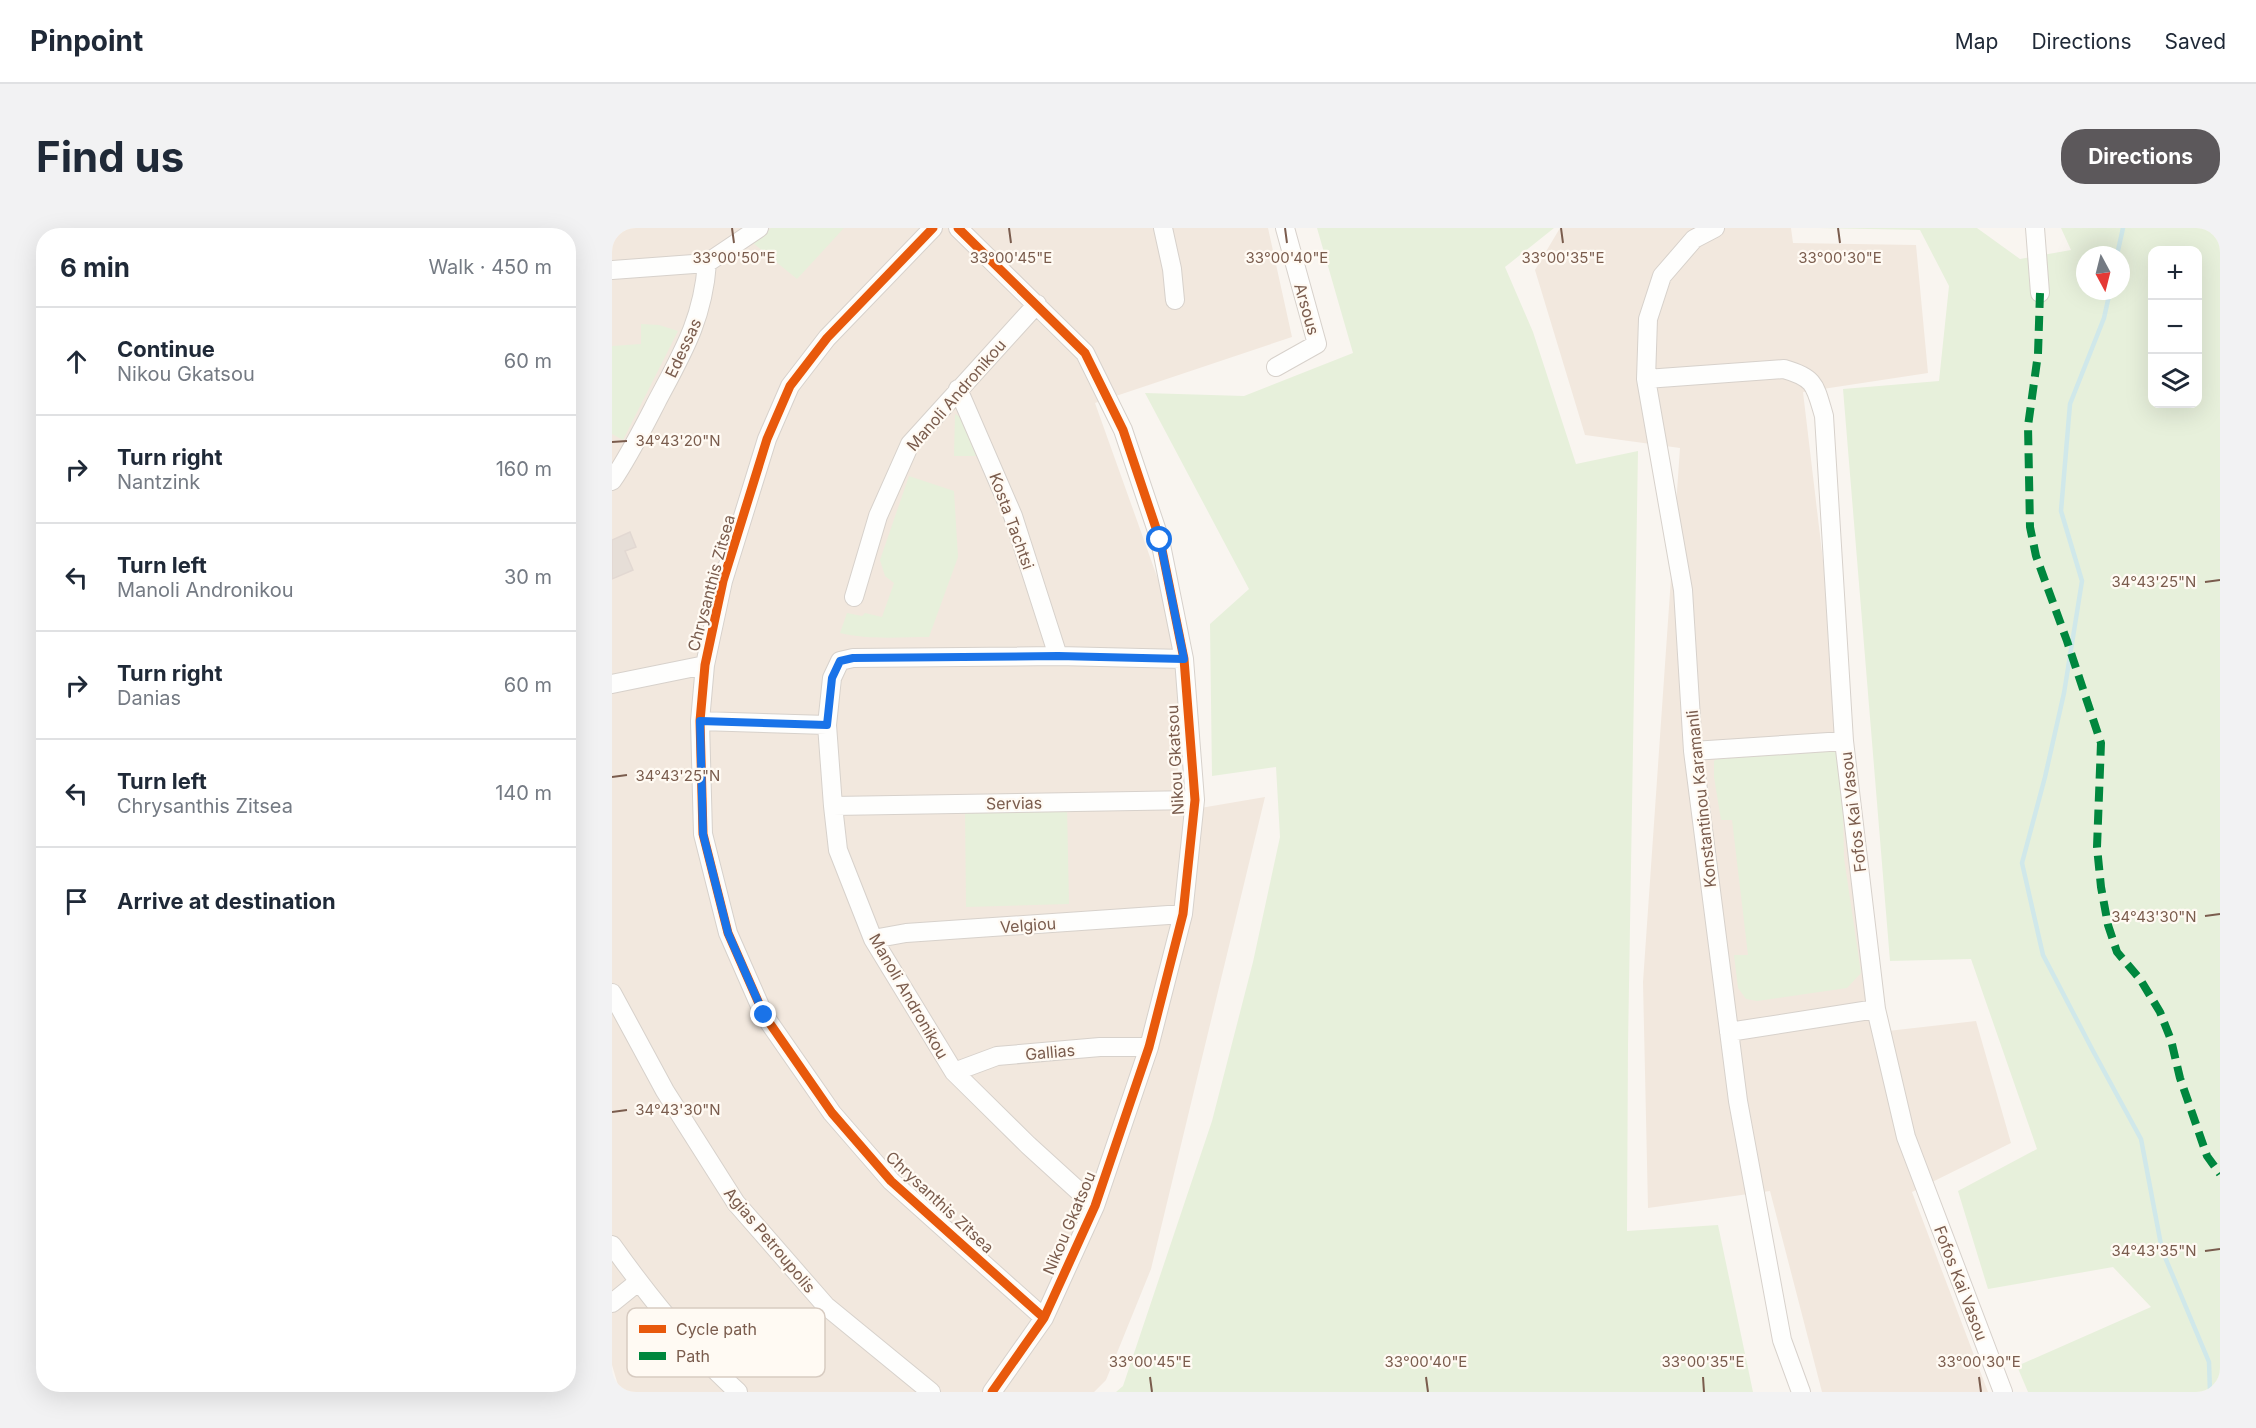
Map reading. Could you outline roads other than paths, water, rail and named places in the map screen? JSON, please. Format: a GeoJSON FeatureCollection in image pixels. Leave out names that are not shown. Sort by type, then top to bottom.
{"type":"FeatureCollection","features":[{"type":"Feature","properties":{"kind":"street"},"geometry":{"type":"LineString","coordinates":[[612,270],[707,263],[759,228]]}},
{"type":"Feature","properties":{"kind":"street","name":"Chrysanthis Zitsea"},"geometry":{"type":"LineString","coordinates":[[933,228],[827,338],[790,386],[767,439],[723,582],[705,665],[700,721],[703,834],[728,933],[764,1015],[832,1113],[891,1180],[1044,1318]]}},
{"type":"Feature","properties":{"kind":"street"},"geometry":{"type":"LineString","coordinates":[[1163,228],[1172,269],[1175,300]]}},
{"type":"Feature","properties":{"kind":"street","name":"Arsous"},"geometry":{"type":"LineString","coordinates":[[1276,367],[1317,344],[1285,228]]}},
{"type":"Feature","properties":{"kind":"street","name":"Konstantinou Karamanli"},"geometry":{"type":"LineString","coordinates":[[1715,228],[1694,239],[1662,276],[1648,319],[1646,379],[1683,590],[1693,751],[1738,1101],[1782,1340],[1801,1392]]}},
{"type":"Feature","properties":{"kind":"street"},"geometry":{"type":"LineString","coordinates":[[2035,228],[2040,293]]}},
{"type":"Feature","properties":{"kind":"street","name":"Nikou Gkatsou"},"geometry":{"type":"LineString","coordinates":[[961,229],[1085,353],[1123,430],[1160,540],[1184,659],[1195,800],[1183,914],[1149,1047],[1095,1206],[1044,1318],[992,1392]]}},
{"type":"Feature","properties":{"kind":"street","name":"Edessas"},"geometry":{"type":"LineString","coordinates":[[612,482],[626,461],[686,347],[703,302],[707,263]]}},
{"type":"Feature","properties":{"kind":"street","name":"Manoli Andronikou"},"geometry":{"type":"LineString","coordinates":[[854,597],[878,516],[910,444],[958,388],[1037,304]]}},
{"type":"Feature","properties":{"kind":"street","name":"Fofos Kai Vasou"},"geometry":{"type":"LineString","coordinates":[[1646,379],[1784,369],[1805,375],[1817,390],[1824,416],[1844,741],[1876,1009],[1906,1137],[2002,1392]]}},
{"type":"Feature","properties":{"kind":"street","name":"Kosta Tachtsi"},"geometry":{"type":"LineString","coordinates":[[958,388],[1013,516],[1058,656]]}},
{"type":"Feature","properties":{"kind":"street"},"geometry":{"type":"LineString","coordinates":[[1058,656],[1184,659]]}},
{"type":"Feature","properties":{"kind":"street","name":"Manoli Andronikou"},"geometry":{"type":"LineString","coordinates":[[1058,656],[853,658],[840,661],[832,678],[827,725],[838,850],[873,939],[954,1072],[1028,1145],[1095,1206]]}},
{"type":"Feature","properties":{"kind":"street"},"geometry":{"type":"LineString","coordinates":[[612,684],[705,665]]}},
{"type":"Feature","properties":{"kind":"street"},"geometry":{"type":"LineString","coordinates":[[700,721],[827,725]]}},
{"type":"Feature","properties":{"kind":"street"},"geometry":{"type":"LineString","coordinates":[[1693,751],[1844,741]]}},
{"type":"Feature","properties":{"kind":"street","name":"Servias"},"geometry":{"type":"LineString","coordinates":[[833,806],[1195,800]]}},
{"type":"Feature","properties":{"kind":"street","name":"Velgiou"},"geometry":{"type":"LineString","coordinates":[[873,939],[906,933],[1183,914]]}},
{"type":"Feature","properties":{"kind":"street","name":"Agias Petroupolis"},"geometry":{"type":"LineString","coordinates":[[612,993],[665,1091],[736,1203],[826,1306],[931,1392]]}},
{"type":"Feature","properties":{"kind":"street"},"geometry":{"type":"LineString","coordinates":[[1729,1032],[1876,1009]]}},
{"type":"Feature","properties":{"kind":"street","name":"Gallias"},"geometry":{"type":"LineString","coordinates":[[954,1072],[997,1056],[1100,1047],[1149,1047]]}},
{"type":"Feature","properties":{"kind":"street"},"geometry":{"type":"LineString","coordinates":[[612,1245],[638,1282],[661,1308]]}},
{"type":"Feature","properties":{"kind":"street"},"geometry":{"type":"LineString","coordinates":[[612,1303],[638,1282]]}},
{"type":"Feature","properties":{"kind":"street"},"geometry":{"type":"LineString","coordinates":[[721,1377],[738,1392]]}},
{"type":"Feature","properties":{"kind":"waterway"},"geometry":{"type":"LineString","coordinates":[[2119,246],[2123,228]]}},
{"type":"Feature","properties":{"kind":"waterway"},"geometry":{"type":"LineString","coordinates":[[2108,300],[2104,318],[2070,404],[2061,511],[2082,581],[2064,693],[2022,863],[2043,955],[2141,1139],[2162,1250],[2209,1362],[2210,1392]]}}]}
